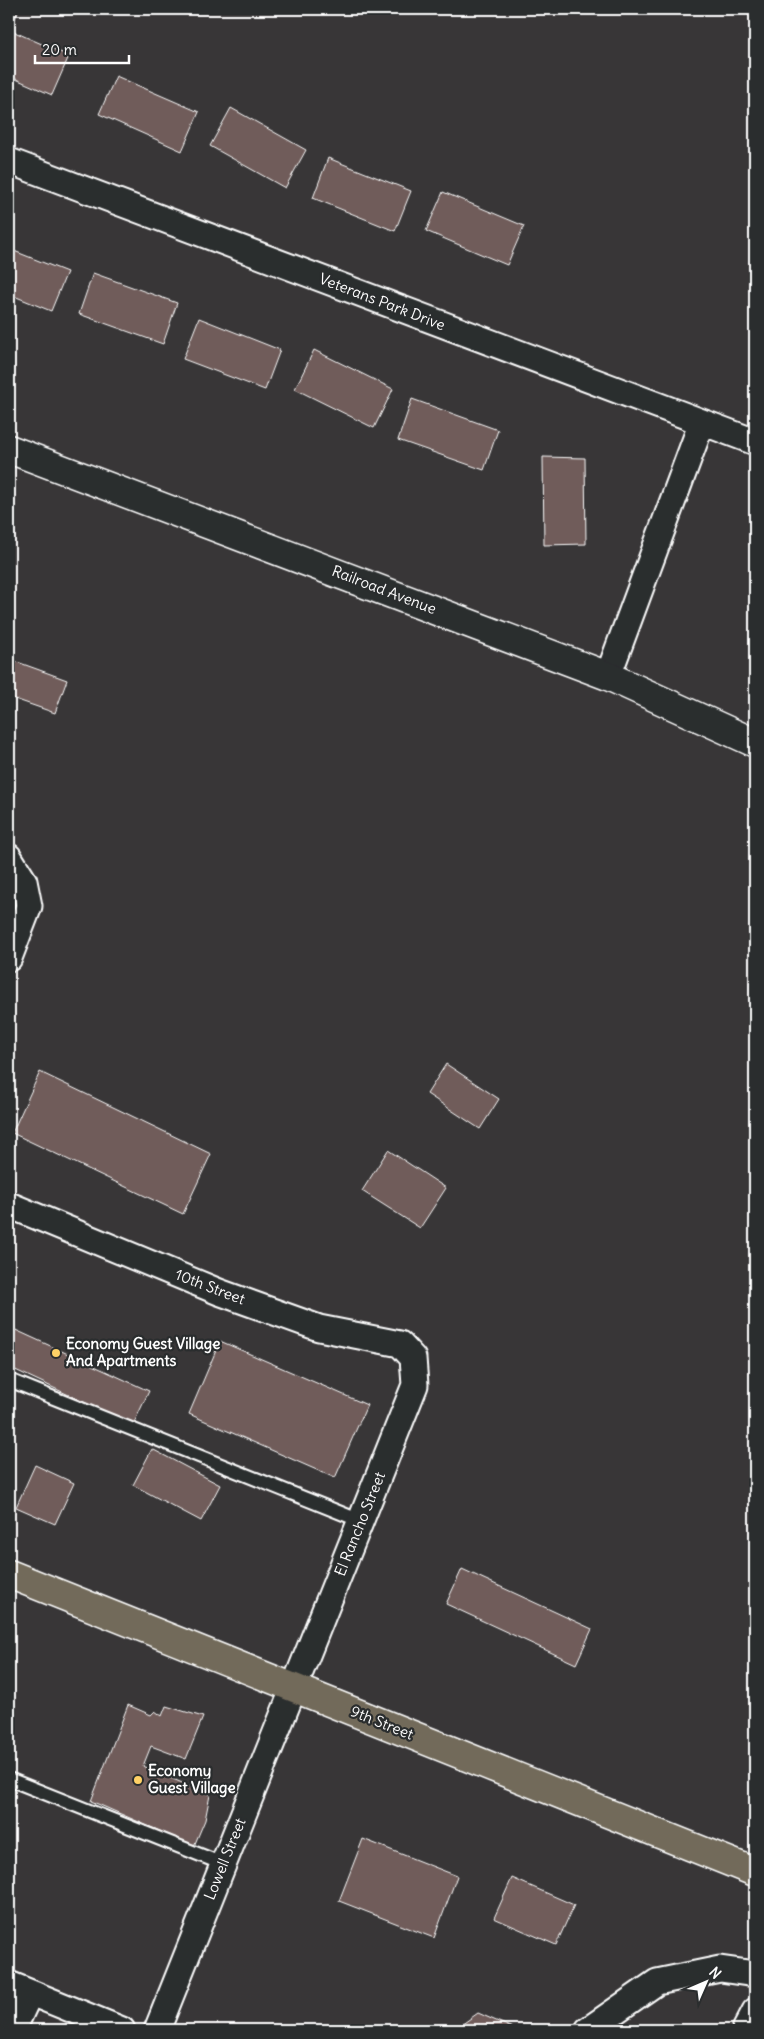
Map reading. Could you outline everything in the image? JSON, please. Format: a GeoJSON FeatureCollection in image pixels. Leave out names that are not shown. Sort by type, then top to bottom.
{"type":"FeatureCollection","features":[{"type":"Feature","properties":{"kind":"main road","name":"9th Street"},"geometry":{"type":"LineString","coordinates":[[9,1574],[755,1872]]}},
{"type":"Feature","properties":{"kind":"street","name":"Veterans Park Drive"},"geometry":{"type":"LineString","coordinates":[[9,161],[755,442]]}},
{"type":"Feature","properties":{"kind":"street"},"geometry":{"type":"LineString","coordinates":[[608,676],[702,422]]}},
{"type":"Feature","properties":{"kind":"street","name":"Railroad Avenue"},"geometry":{"type":"LineString","coordinates":[[9,449],[608,676],[755,743]]}},
{"type":"Feature","properties":{"kind":"street"},"geometry":{"type":"LineString","coordinates":[[9,857],[24,881],[29,906],[9,958]]}},
{"type":"Feature","properties":{"kind":"street","name":"10th Street"},"geometry":{"type":"LineString","coordinates":[[9,1205],[218,1292],[319,1328],[400,1344],[413,1358]]}},
{"type":"Feature","properties":{"kind":"street","name":"El Rancho Street"},"geometry":{"type":"LineString","coordinates":[[293,1688],[415,1385],[413,1358]]}},
{"type":"Feature","properties":{"kind":"street","name":"Lowell Street"},"geometry":{"type":"LineString","coordinates":[[157,2030],[293,1688]]}},
{"type":"Feature","properties":{"kind":"street"},"geometry":{"type":"LineString","coordinates":[[588,2030],[657,1982],[720,1969],[755,1974]]}},
{"type":"Feature","properties":{"kind":"street"},"geometry":{"type":"LineString","coordinates":[[9,2030],[16,2023],[19,1988],[122,2030]]}},
{"type":"Feature","properties":{"kind":"street"},"geometry":{"type":"LineString","coordinates":[[745,2030],[755,2011]]}},
{"type":"Feature","properties":{"kind":"lane"},"geometry":{"type":"LineString","coordinates":[[9,1380],[361,1521]]}},
{"type":"Feature","properties":{"kind":"lane"},"geometry":{"type":"LineString","coordinates":[[9,1779],[223,1864]]}},
{"type":"Feature","properties":{"kind":"building"},"geometry":{"type":"Polygon","coordinates":[[[9,9],[19,9],[10,30],[69,56],[52,95],[9,76],[9,9]]]}},
{"type":"Feature","properties":{"kind":"building"},"geometry":{"type":"Polygon","coordinates":[[[116,76],[199,112],[182,151],[99,114],[116,76]]]}},
{"type":"Feature","properties":{"kind":"building"},"geometry":{"type":"Polygon","coordinates":[[[231,108],[306,150],[285,188],[210,146],[231,108]]]}},
{"type":"Feature","properties":{"kind":"building"},"geometry":{"type":"Polygon","coordinates":[[[328,158],[411,191],[395,231],[313,198],[328,158]]]}},
{"type":"Feature","properties":{"kind":"building"},"geometry":{"type":"Polygon","coordinates":[[[443,192],[524,226],[507,265],[426,231],[443,192]]]}},
{"type":"Feature","properties":{"kind":"building"},"geometry":{"type":"Polygon","coordinates":[[[9,249],[67,272],[51,311],[9,294],[9,249]]]}},
{"type":"Feature","properties":{"kind":"building"},"geometry":{"type":"Polygon","coordinates":[[[93,273],[177,303],[163,344],[79,314],[93,273]]]}},
{"type":"Feature","properties":{"kind":"building"},"geometry":{"type":"Polygon","coordinates":[[[199,318],[280,350],[265,390],[183,359],[199,318]]]}},
{"type":"Feature","properties":{"kind":"building"},"geometry":{"type":"Polygon","coordinates":[[[314,350],[393,389],[374,428],[295,389],[314,350]]]}},
{"type":"Feature","properties":{"kind":"building"},"geometry":{"type":"Polygon","coordinates":[[[412,399],[498,430],[484,470],[398,440],[412,399]]]}},
{"type":"Feature","properties":{"kind":"building"},"geometry":{"type":"Polygon","coordinates":[[[543,457],[585,458],[586,544],[544,545],[543,457]]]}},
{"type":"Feature","properties":{"kind":"building"},"geometry":{"type":"Polygon","coordinates":[[[9,659],[67,680],[55,713],[9,697],[9,659]]]}},
{"type":"Feature","properties":{"kind":"building"},"geometry":{"type":"Polygon","coordinates":[[[446,1064],[499,1099],[480,1129],[427,1094],[446,1064]]]}},
{"type":"Feature","properties":{"kind":"building"},"geometry":{"type":"Polygon","coordinates":[[[40,1072],[211,1154],[183,1214],[12,1133],[40,1072]]]}},
{"type":"Feature","properties":{"kind":"building"},"geometry":{"type":"Polygon","coordinates":[[[388,1150],[446,1188],[420,1228],[362,1191],[388,1150]]]}},
{"type":"Feature","properties":{"kind":"building"},"geometry":{"type":"Polygon","coordinates":[[[9,1327],[149,1391],[133,1425],[9,1367],[9,1327]]]}},
{"type":"Feature","properties":{"kind":"building"},"geometry":{"type":"Polygon","coordinates":[[[220,1341],[367,1405],[335,1478],[189,1414],[220,1341]]]}},
{"type":"Feature","properties":{"kind":"building"},"geometry":{"type":"Polygon","coordinates":[[[152,1449],[220,1485],[201,1521],[133,1485],[152,1449]]]}},
{"type":"Feature","properties":{"kind":"building"},"geometry":{"type":"Polygon","coordinates":[[[35,1465],[74,1483],[55,1524],[16,1507],[35,1465]]]}},
{"type":"Feature","properties":{"kind":"building"},"geometry":{"type":"Polygon","coordinates":[[[462,1569],[592,1629],[576,1664],[446,1604],[462,1569]]]}},
{"type":"Feature","properties":{"kind":"building","name":"Economy Guest Village"},"geometry":{"type":"Polygon","coordinates":[[[128,1705],[151,1715],[155,1711],[162,1716],[166,1706],[203,1717],[186,1759],[151,1746],[143,1766],[210,1795],[205,1820],[194,1846],[91,1801],[128,1705]]]}},
{"type":"Feature","properties":{"kind":"building"},"geometry":{"type":"Polygon","coordinates":[[[363,1839],[457,1876],[434,1938],[339,1901],[363,1839]]]}},
{"type":"Feature","properties":{"kind":"building"},"geometry":{"type":"Polygon","coordinates":[[[512,1878],[574,1905],[556,1945],[494,1918],[512,1878]]]}},
{"type":"Feature","properties":{"kind":"building"},"geometry":{"type":"Polygon","coordinates":[[[478,2013],[517,2030],[454,2030],[478,2013]]]}},
{"type":"Feature","properties":{"kind":"place","name":"Economy Guest Village And Apartments"},"geometry":{"type":"Point","coordinates":[56,1353]}},
{"type":"Feature","properties":{"kind":"place","name":"Economy Guest Village"},"geometry":{"type":"Point","coordinates":[138,1780]}}]}
